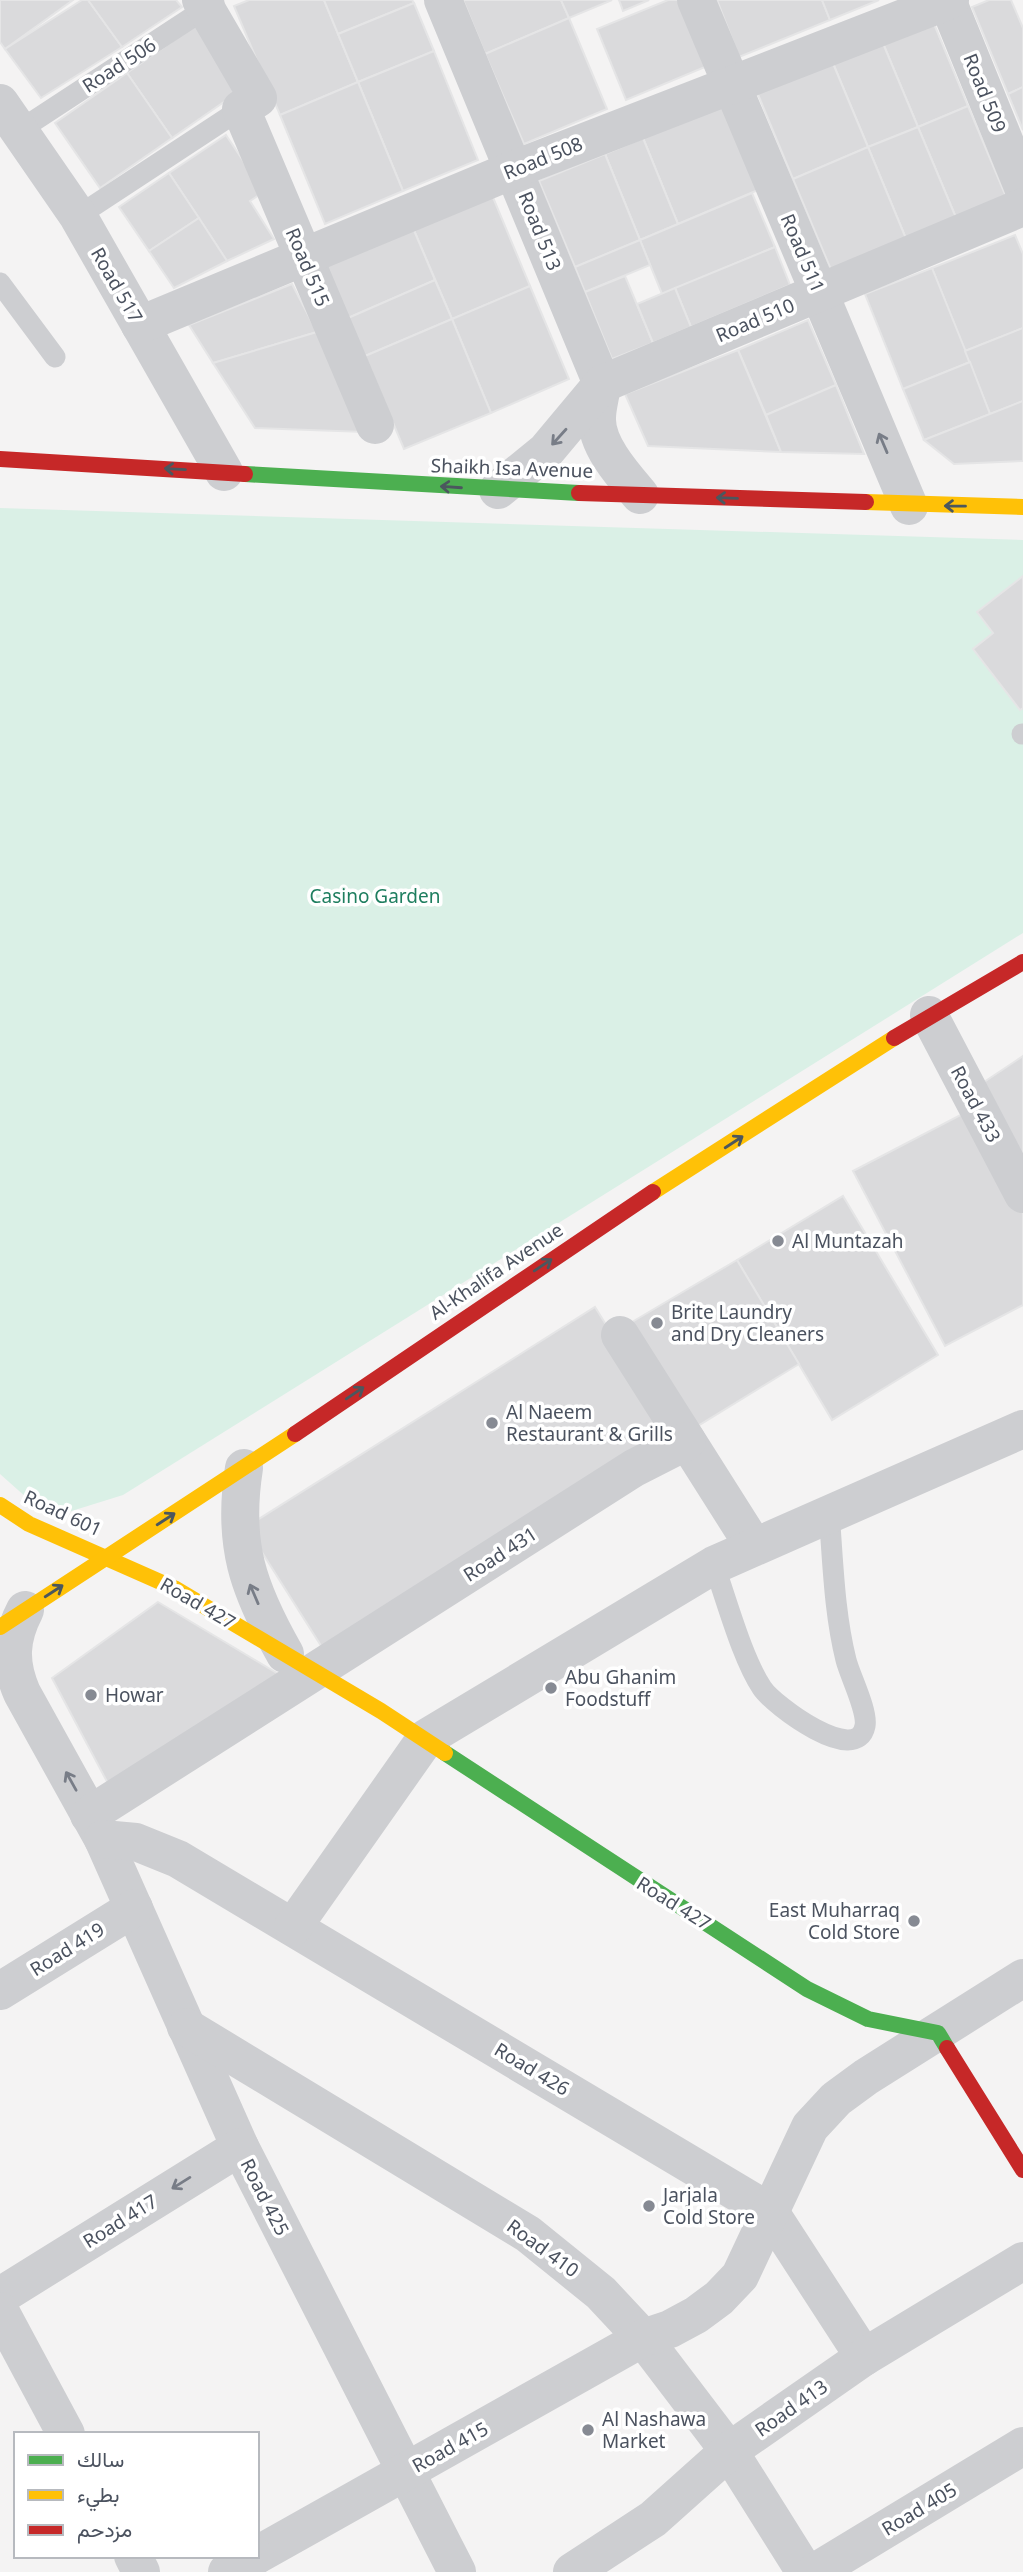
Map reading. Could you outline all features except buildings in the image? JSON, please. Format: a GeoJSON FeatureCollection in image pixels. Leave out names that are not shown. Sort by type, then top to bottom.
{"type":"FeatureCollection","features":[{"type":"Feature","properties":{"kind":"street","name":"Road 513"},"geometry":{"type":"LineString","coordinates":[[443,0],[602,384]]}},
{"type":"Feature","properties":{"kind":"street","name":"Road 511"},"geometry":{"type":"LineString","coordinates":[[696,0],[909,506]]}},
{"type":"Feature","properties":{"kind":"street","name":"Road 508"},"geometry":{"type":"LineString","coordinates":[[140,325],[515,169],[948,0]]}},
{"type":"Feature","properties":{"kind":"street","name":"Road 509"},"geometry":{"type":"LineString","coordinates":[[948,0],[1023,187]]}},
{"type":"Feature","properties":{"kind":"street"},"geometry":{"type":"LineString","coordinates":[[209,3],[258,98],[241,109]]}},
{"type":"Feature","properties":{"kind":"street","name":"Road 515"},"geometry":{"type":"LineString","coordinates":[[241,109],[375,425]]}},
{"type":"Feature","properties":{"kind":"street","name":"Road 517"},"geometry":{"type":"LineString","coordinates":[[10,117],[78,216],[224,472]]}},
{"type":"Feature","properties":{"kind":"street","name":"Road 510"},"geometry":{"type":"LineString","coordinates":[[602,384],[1023,207]]}},
{"type":"Feature","properties":{"kind":"street"},"geometry":{"type":"LineString","coordinates":[[498,490],[546,451],[602,384]]}},
{"type":"Feature","properties":{"kind":"street"},"geometry":{"type":"LineString","coordinates":[[602,384],[596,420],[620,471],[640,495]]}},
{"type":"Feature","properties":{"kind":"street","name":"Shaikh Isa Avenue"},"geometry":{"type":"LineString","coordinates":[[0,459],[498,490],[909,506],[1023,507]]}},
{"type":"Feature","properties":{"kind":"street","name":"Al-Khalifa Avenue"},"geometry":{"type":"LineString","coordinates":[[12,1618],[244,1468],[568,1247],[929,1015],[1023,962]]}},
{"type":"Feature","properties":{"kind":"street","name":"Road 433"},"geometry":{"type":"LineString","coordinates":[[929,1015],[1023,1194]]}},
{"type":"Feature","properties":{"kind":"street"},"geometry":{"type":"LineString","coordinates":[[620,1335],[753,1545]]}},
{"type":"Feature","properties":{"kind":"street"},"geometry":{"type":"LineString","coordinates":[[293,1927],[426,1738],[714,1564],[1023,1429]]}},
{"type":"Feature","properties":{"kind":"street","name":"Road 431"},"geometry":{"type":"LineString","coordinates":[[301,1663],[634,1468],[687,1441]]}},
{"type":"Feature","properties":{"kind":"street","name":"Road 427"},"geometry":{"type":"LineString","coordinates":[[244,1468],[239,1503],[239,1542],[248,1581],[264,1617],[301,1663]]}},
{"type":"Feature","properties":{"kind":"street","name":"Road 601"},"geometry":{"type":"LineString","coordinates":[[0,1505],[29,1524],[108,1556]]}},
{"type":"Feature","properties":{"kind":"street","name":"Road 427"},"geometry":{"type":"LineString","coordinates":[[108,1556],[174,1588],[426,1738],[604,1859],[807,1989],[868,2019],[938,2033]]}},
{"type":"Feature","properties":{"kind":"street","name":"Road 425"},"geometry":{"type":"LineString","coordinates":[[12,1618],[15,1629],[11,1651],[13,1673],[96,1827],[240,2147],[457,2572]]}},
{"type":"Feature","properties":{"kind":"street"},"geometry":{"type":"LineString","coordinates":[[96,1827],[301,1663]]}},
{"type":"Feature","properties":{"kind":"street","name":"Road 426"},"geometry":{"type":"LineString","coordinates":[[96,1827],[160,1850],[770,2212]]}},
{"type":"Feature","properties":{"kind":"street","name":"Road 419"},"geometry":{"type":"LineString","coordinates":[[0,1991],[134,1908]]}},
{"type":"Feature","properties":{"kind":"street"},"geometry":{"type":"LineString","coordinates":[[643,2338],[670,2329],[719,2298],[740,2276],[810,2127],[836,2099],[866,2077],[1023,1978]]}},
{"type":"Feature","properties":{"kind":"street","name":"Road 410"},"geometry":{"type":"LineString","coordinates":[[186,2027],[528,2234],[601,2293],[643,2338],[729,2451],[805,2572]]}},
{"type":"Feature","properties":{"kind":"street"},"geometry":{"type":"LineString","coordinates":[[938,2033],[1023,2170]]}},
{"type":"Feature","properties":{"kind":"street","name":"Road 417"},"geometry":{"type":"LineString","coordinates":[[0,2295],[240,2147]]}},
{"type":"Feature","properties":{"kind":"street"},"geometry":{"type":"LineString","coordinates":[[770,2212],[864,2357]]}},
{"type":"Feature","properties":{"kind":"street","name":"Road 413"},"geometry":{"type":"LineString","coordinates":[[572,2572],[653,2519],[729,2451],[864,2357],[1023,2261]]}},
{"type":"Feature","properties":{"kind":"street"},"geometry":{"type":"LineString","coordinates":[[0,2311],[65,2432]]}},
{"type":"Feature","properties":{"kind":"street","name":"Road 415"},"geometry":{"type":"LineString","coordinates":[[259,2554],[643,2338]]}},
{"type":"Feature","properties":{"kind":"street","name":"Road 405"},"geometry":{"type":"LineString","coordinates":[[815,2572],[1023,2446]]}},
{"type":"Feature","properties":{"kind":"street","name":"Road 415"},"geometry":{"type":"LineString","coordinates":[[227,2572],[252,2558]]}},
{"type":"Feature","properties":{"kind":"lane","name":"Road 506"},"geometry":{"type":"LineString","coordinates":[[10,117],[209,3]]}},
{"type":"Feature","properties":{"kind":"lane"},"geometry":{"type":"LineString","coordinates":[[78,216],[241,109]]}},
{"type":"Feature","properties":{"kind":"lane"},"geometry":{"type":"LineString","coordinates":[[0,283],[55,357]]}},
{"type":"Feature","properties":{"kind":"lane"},"geometry":{"type":"LineString","coordinates":[[714,1564],[755,1677],[771,1700],[793,1717],[842,1741],[855,1739],[861,1735],[866,1722],[841,1642],[829,1512]]}},
{"type":"Feature","properties":{"kind":"green space","name":"Casino Garden"},"geometry":{"type":"Polygon","coordinates":[[[0,508],[1023,540],[1023,933],[123,1495],[62,1514],[27,1498],[0,1474],[0,508]]]}},
{"type":"Feature","properties":{"kind":"traffic: fast"},"geometry":{"type":"LineString","coordinates":[[245,474],[579,493]]}},
{"type":"Feature","properties":{"kind":"traffic: fast"},"geometry":{"type":"LineString","coordinates":[[445,1753],[807,1989],[868,2019],[938,2033],[947,2048]]}},
{"type":"Feature","properties":{"kind":"traffic: slow"},"geometry":{"type":"LineString","coordinates":[[866,502],[1023,507]]}},
{"type":"Feature","properties":{"kind":"traffic: slow"},"geometry":{"type":"LineString","coordinates":[[653,1192],[894,1038]]}},
{"type":"Feature","properties":{"kind":"traffic: slow"},"geometry":{"type":"LineString","coordinates":[[0,1627],[295,1434]]}},
{"type":"Feature","properties":{"kind":"traffic: slow"},"geometry":{"type":"LineString","coordinates":[[0,1505],[29,1524],[174,1588],[381,1711],[445,1753]]}},
{"type":"Feature","properties":{"kind":"traffic: jam"},"geometry":{"type":"LineString","coordinates":[[0,459],[245,474]]}},
{"type":"Feature","properties":{"kind":"traffic: jam"},"geometry":{"type":"LineString","coordinates":[[579,493],[866,502]]}},
{"type":"Feature","properties":{"kind":"traffic: jam"},"geometry":{"type":"LineString","coordinates":[[894,1038],[1023,962]]}},
{"type":"Feature","properties":{"kind":"traffic: jam"},"geometry":{"type":"LineString","coordinates":[[295,1434],[653,1192]]}},
{"type":"Feature","properties":{"kind":"traffic: jam"},"geometry":{"type":"LineString","coordinates":[[947,2048],[1023,2170]]}},
{"type":"Feature","properties":{"kind":"place","name":"Al Muntazah"},"geometry":{"type":"Point","coordinates":[778,1241]}},
{"type":"Feature","properties":{"kind":"place","name":"Brite Laundry and Dry Cleaners"},"geometry":{"type":"Point","coordinates":[657,1323]}},
{"type":"Feature","properties":{"kind":"place","name":"Al Naeem Restaurant & Grills"},"geometry":{"type":"Point","coordinates":[492,1423]}},
{"type":"Feature","properties":{"kind":"place","name":"Abu Ghanim Foodstuff"},"geometry":{"type":"Point","coordinates":[551,1688]}},
{"type":"Feature","properties":{"kind":"place","name":"Howar"},"geometry":{"type":"Point","coordinates":[91,1695]}},
{"type":"Feature","properties":{"kind":"place","name":"East Muharraq Cold Store"},"geometry":{"type":"Point","coordinates":[914,1921]}},
{"type":"Feature","properties":{"kind":"place","name":"Jarjala Cold Store"},"geometry":{"type":"Point","coordinates":[649,2206]}},
{"type":"Feature","properties":{"kind":"place","name":"Al Nashawa Market"},"geometry":{"type":"Point","coordinates":[588,2430]}}]}
